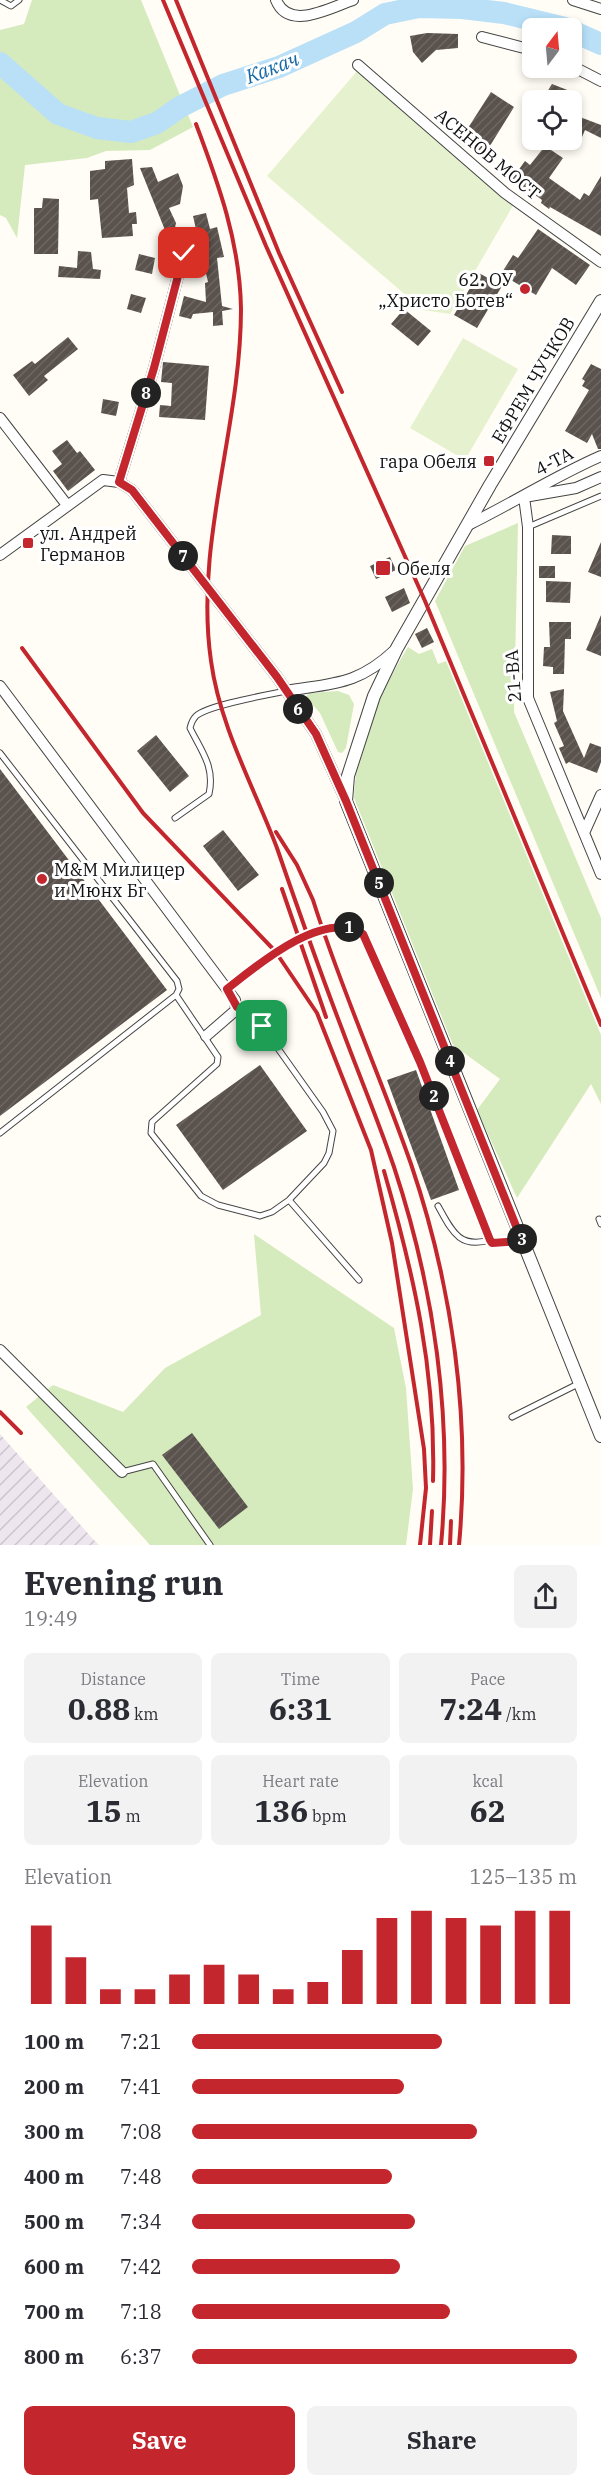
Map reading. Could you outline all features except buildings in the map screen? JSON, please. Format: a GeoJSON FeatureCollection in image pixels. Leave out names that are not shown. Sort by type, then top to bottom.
{"type":"FeatureCollection","features":[{"type":"Feature","properties":{"kind":"street"},"geometry":{"type":"LineString","coordinates":[[276,0],[288,15],[304,16],[353,0]]}},
{"type":"Feature","properties":{"kind":"street"},"geometry":{"type":"LineString","coordinates":[[573,0],[601,9]]}},
{"type":"Feature","properties":{"kind":"street"},"geometry":{"type":"LineString","coordinates":[[482,38],[522,48]]}},
{"type":"Feature","properties":{"kind":"street","name":"АСЕНОВ МОСТ"},"geometry":{"type":"LineString","coordinates":[[358,65],[505,193],[601,262]]}},
{"type":"Feature","properties":{"kind":"street"},"geometry":{"type":"LineString","coordinates":[[582,71],[601,81]]}},
{"type":"Feature","properties":{"kind":"street"},"geometry":{"type":"LineString","coordinates":[[119,482],[154,368],[184,253]]}},
{"type":"Feature","properties":{"kind":"street","name":"ЕФРЕМ ЧУЧКОВ"},"geometry":{"type":"LineString","coordinates":[[346,801],[348,776],[374,696],[397,648],[601,301]]}},
{"type":"Feature","properties":{"kind":"street"},"geometry":{"type":"LineString","coordinates":[[0,418],[67,505]]}},
{"type":"Feature","properties":{"kind":"street","name":"4-ТА"},"geometry":{"type":"LineString","coordinates":[[468,525],[524,497],[569,470],[601,456]]}},
{"type":"Feature","properties":{"kind":"street","name":"4-ТА"},"geometry":{"type":"LineString","coordinates":[[524,497],[576,488],[601,477]]}},
{"type":"Feature","properties":{"kind":"street"},"geometry":{"type":"LineString","coordinates":[[0,555],[103,480],[119,482],[132,490],[286,691],[316,734],[346,801],[601,1436]]}},
{"type":"Feature","properties":{"kind":"street","name":"21-ВА"},"geometry":{"type":"LineString","coordinates":[[524,497],[528,527],[528,698],[601,874]]}},
{"type":"Feature","properties":{"kind":"street"},"geometry":{"type":"LineString","coordinates":[[286,691],[350,680],[375,669],[397,648]]}},
{"type":"Feature","properties":{"kind":"street"},"geometry":{"type":"LineString","coordinates":[[0,686],[227,989],[237,1007],[206,1036]]}},
{"type":"Feature","properties":{"kind":"street"},"geometry":{"type":"LineString","coordinates":[[584,833],[601,795]]}},
{"type":"Feature","properties":{"kind":"street"},"geometry":{"type":"LineString","coordinates":[[0,1350],[122,1472]]}},
{"type":"Feature","properties":{"kind":"lane"},"geometry":{"type":"LineString","coordinates":[[0,0],[11,6],[19,0]]}},
{"type":"Feature","properties":{"kind":"lane"},"geometry":{"type":"LineString","coordinates":[[528,527],[601,496]]}},
{"type":"Feature","properties":{"kind":"lane"},"geometry":{"type":"LineString","coordinates":[[175,818],[209,794],[211,786],[212,770],[189,729],[192,720],[198,714],[213,709],[286,691]]}},
{"type":"Feature","properties":{"kind":"lane"},"geometry":{"type":"LineString","coordinates":[[0,753],[177,981],[179,989],[176,995],[0,1133]]}},
{"type":"Feature","properties":{"kind":"lane"},"geometry":{"type":"LineString","coordinates":[[227,989],[274,951],[298,939],[347,927],[363,934],[420,1062],[490,1240],[492,1243],[522,1241]]}},
{"type":"Feature","properties":{"kind":"lane"},"geometry":{"type":"LineString","coordinates":[[176,995],[206,1036],[218,1057],[217,1064],[152,1122],[151,1133],[201,1196],[218,1205],[260,1216],[272,1212],[289,1200],[324,1163],[329,1153],[333,1131],[323,1112],[262,1026],[253,1015],[237,1007]]}},
{"type":"Feature","properties":{"kind":"lane"},"geometry":{"type":"LineString","coordinates":[[289,1200],[359,1280]]}},
{"type":"Feature","properties":{"kind":"lane"},"geometry":{"type":"LineString","coordinates":[[438,1206],[452,1231],[466,1241],[474,1244],[490,1240]]}},
{"type":"Feature","properties":{"kind":"lane"},"geometry":{"type":"LineString","coordinates":[[512,1417],[580,1383]]}},
{"type":"Feature","properties":{"kind":"lane"},"geometry":{"type":"LineString","coordinates":[[122,1472],[153,1464],[210,1545]]}},
{"type":"Feature","properties":{"kind":"shaded area"},"geometry":{"type":"Polygon","coordinates":[[[0,1434],[92,1538],[99,1545],[0,1545],[0,1434]]]}},
{"type":"Feature","properties":{"kind":"green space"},"geometry":{"type":"Polygon","coordinates":[[[32,0],[141,0],[193,127],[150,150],[106,151],[87,158],[25,165],[17,238],[6,218],[0,215],[0,30],[24,24],[32,0]]]}},
{"type":"Feature","properties":{"kind":"green space"},"geometry":{"type":"Polygon","coordinates":[[[358,70],[514,204],[450,314],[423,310],[267,176],[358,70]]]}},
{"type":"Feature","properties":{"kind":"green space"},"geometry":{"type":"Polygon","coordinates":[[[463,338],[518,369],[465,460],[410,428],[463,338]]]}},
{"type":"Feature","properties":{"kind":"green space"},"geometry":{"type":"Polygon","coordinates":[[[518,523],[514,712],[601,918],[601,998],[435,601],[465,546],[518,523]]]}},
{"type":"Feature","properties":{"kind":"green space"},"geometry":{"type":"Polygon","coordinates":[[[408,647],[419,654],[432,649],[438,664],[446,661],[601,1035],[601,1104],[591,1084],[517,1198],[477,1110],[500,1079],[453,1045],[354,798],[359,758],[371,719],[408,647]]]}},
{"type":"Feature","properties":{"kind":"green space"},"geometry":{"type":"Polygon","coordinates":[[[338,691],[349,695],[354,704],[346,748],[342,753],[338,752],[320,713],[306,697],[309,693],[338,691]]]}},
{"type":"Feature","properties":{"kind":"green space"},"geometry":{"type":"Polygon","coordinates":[[[254,1234],[394,1328],[406,1388],[413,1489],[406,1545],[150,1545],[26,1407],[53,1385],[123,1412],[165,1368],[261,1315],[254,1234]]]}},
{"type":"Feature","properties":{"kind":"waterway","name":"Какач"},"geometry":{"type":"LineString","coordinates":[[0,63],[58,114],[97,128],[131,132],[157,123],[180,107],[223,85],[279,67],[356,32],[385,14],[419,7],[462,8],[524,18]]}},
{"type":"Feature","properties":{"kind":"waterway","name":"Какач"},"geometry":{"type":"LineString","coordinates":[[582,35],[601,44]]}},
{"type":"Feature","properties":{"kind":"railway"},"geometry":{"type":"LineString","coordinates":[[163,0],[266,246],[425,601],[601,1025]]}},
{"type":"Feature","properties":{"kind":"railway"},"geometry":{"type":"LineString","coordinates":[[176,0],[279,253],[342,392]]}},
{"type":"Feature","properties":{"kind":"railway"},"geometry":{"type":"LineString","coordinates":[[196,124],[227,215],[237,261],[241,309],[234,397],[213,529],[209,573],[207,617],[215,685],[230,733],[277,848],[325,984],[388,1149],[408,1213],[430,1306],[442,1401],[444,1497],[441,1545]]}},
{"type":"Feature","properties":{"kind":"railway"},"geometry":{"type":"LineString","coordinates":[[22,648],[143,813],[275,951],[317,1013],[371,1150],[392,1243],[424,1449],[426,1488],[420,1545]]}},
{"type":"Feature","properties":{"kind":"railway"},"geometry":{"type":"LineString","coordinates":[[276,832],[297,865],[313,900],[411,1164],[425,1210],[447,1304],[460,1400],[462,1497],[459,1545]]}},
{"type":"Feature","properties":{"kind":"railway"},"geometry":{"type":"LineString","coordinates":[[282,889],[326,1017]]}},
{"type":"Feature","properties":{"kind":"railway"},"geometry":{"type":"LineString","coordinates":[[384,1171],[405,1248],[421,1324],[431,1401],[433,1481]]}},
{"type":"Feature","properties":{"kind":"railway"},"geometry":{"type":"LineString","coordinates":[[0,1412],[21,1433]]}},
{"type":"Feature","properties":{"kind":"railway"},"geometry":{"type":"LineString","coordinates":[[430,1545],[432,1511]]}},
{"type":"Feature","properties":{"kind":"railway"},"geometry":{"type":"LineString","coordinates":[[450,1545],[451,1521]]}},
{"type":"Feature","properties":{"kind":"place","name":"62. ОУ „Христо Ботев“"},"geometry":{"type":"Point","coordinates":[525,289]}},
{"type":"Feature","properties":{"kind":"place","name":"гара Обеля"},"geometry":{"type":"Point","coordinates":[489,461]}},
{"type":"Feature","properties":{"kind":"place","name":"ул. Андрей Германов"},"geometry":{"type":"Point","coordinates":[28,543]}},
{"type":"Feature","properties":{"kind":"place","name":"Обеля"},"geometry":{"type":"Point","coordinates":[383,568]}},
{"type":"Feature","properties":{"kind":"place","name":"М&M Mилицер и Мюнх Бг"},"geometry":{"type":"Point","coordinates":[42,879]}},
{"type":"Feature","properties":{"kind":"route"},"geometry":{"type":"LineString","coordinates":[[184,253],[154,368],[119,482],[132,490],[277,677],[316,734],[346,801],[522,1241],[492,1243],[490,1240],[420,1062],[363,934],[347,927],[298,939],[274,951],[227,989],[236,1000],[237,1007],[253,1015],[262,1026]]}}]}
